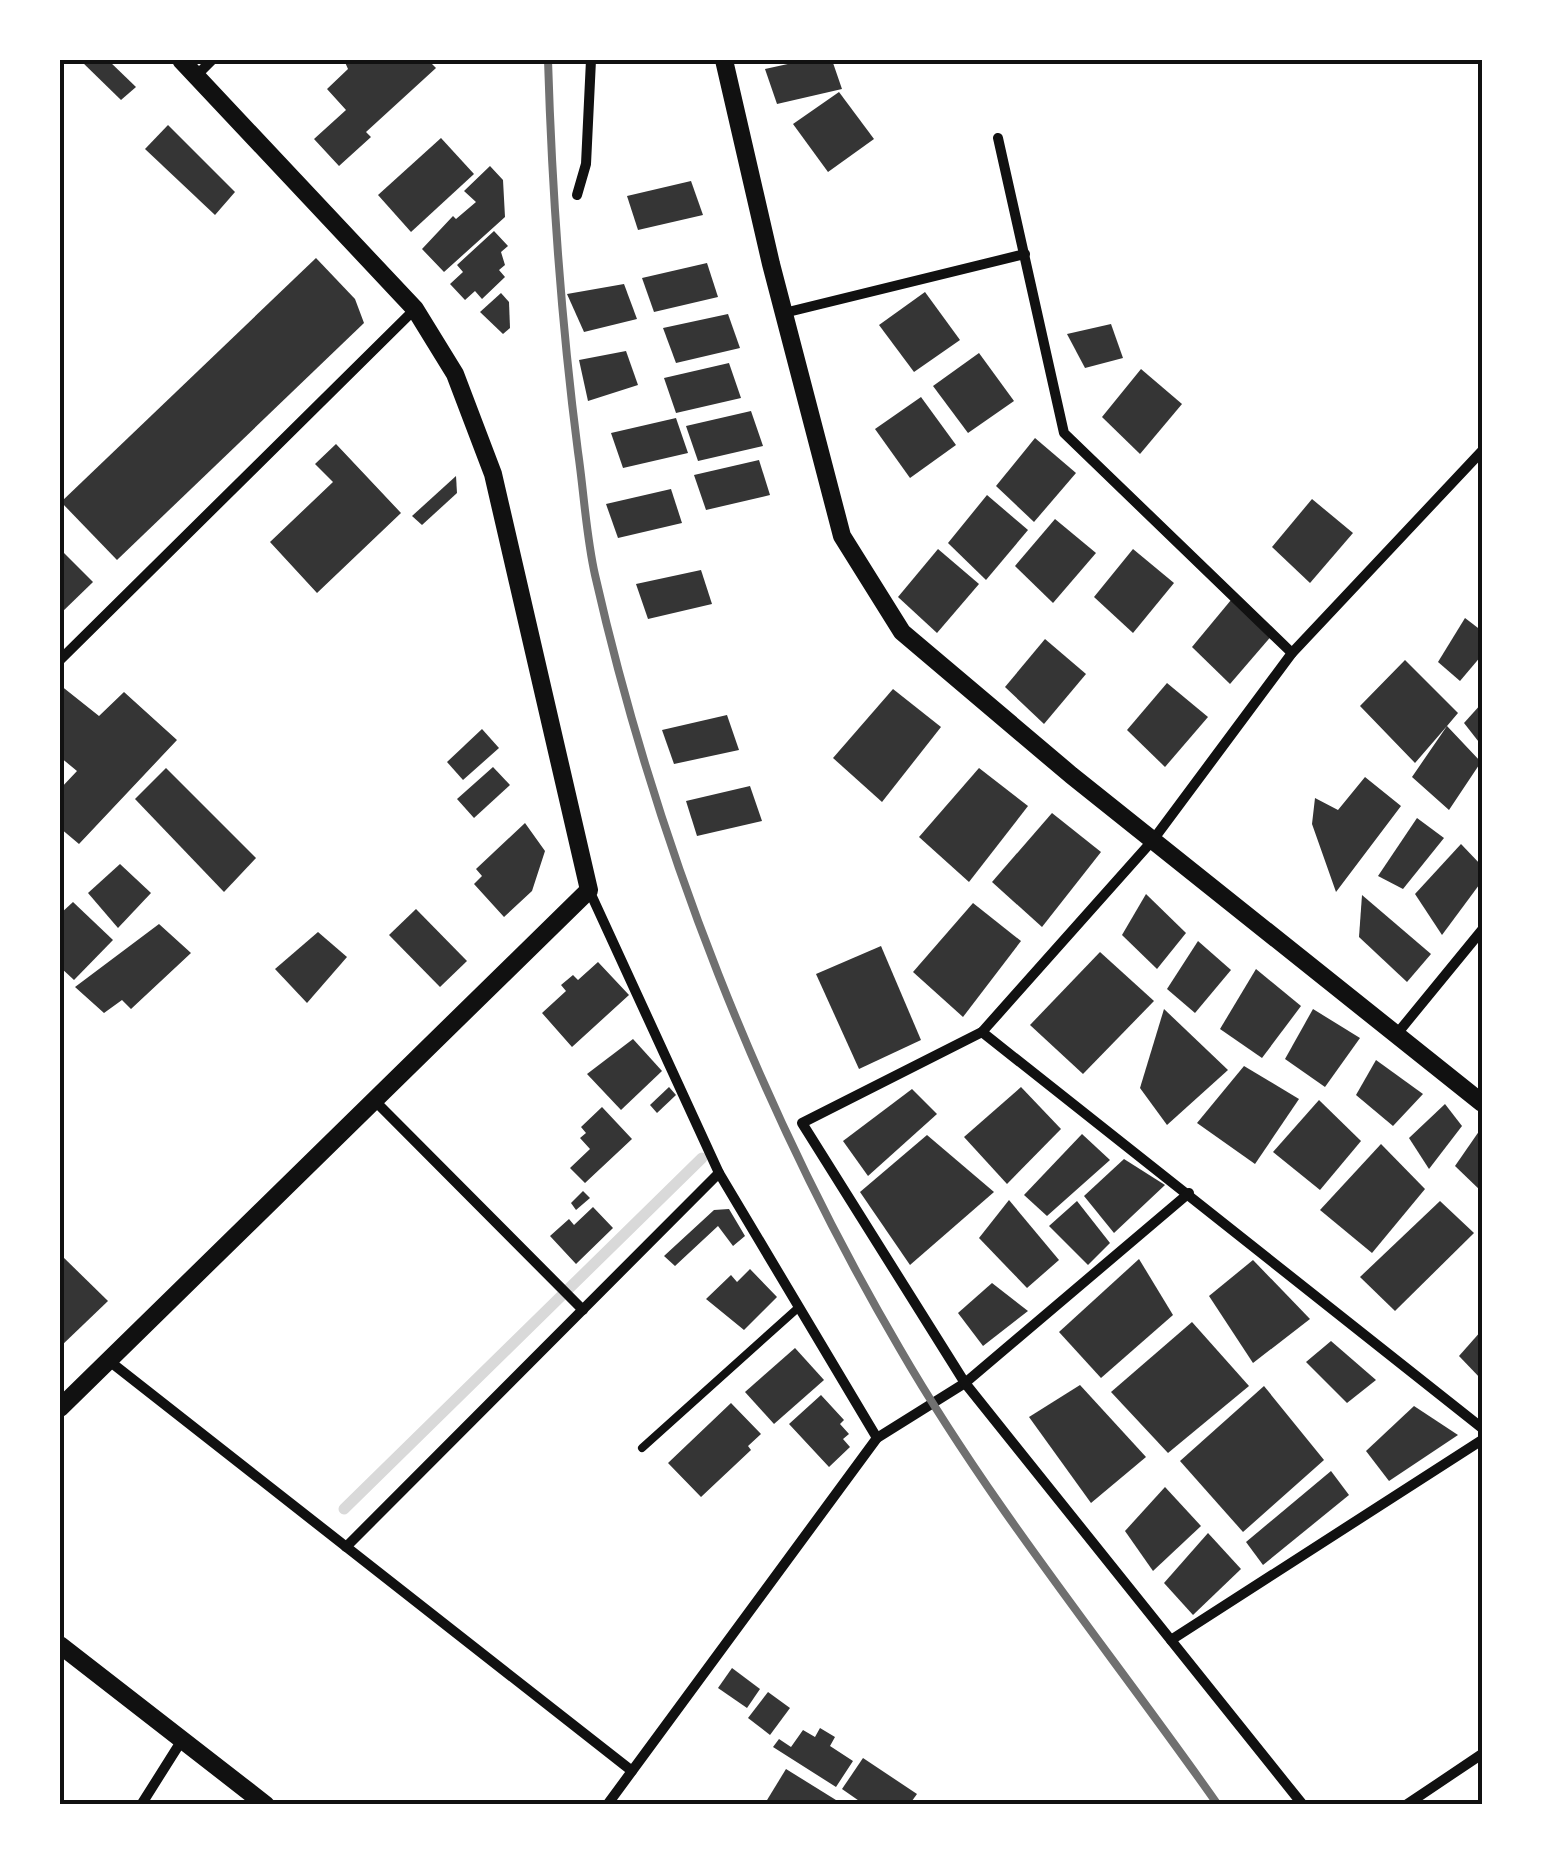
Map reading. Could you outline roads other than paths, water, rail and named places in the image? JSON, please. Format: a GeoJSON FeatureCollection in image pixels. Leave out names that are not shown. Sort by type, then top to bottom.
{"type":"FeatureCollection","features":[{"type":"Feature","properties":{"kind":"street"},"geometry":{"type":"LineString","coordinates":[[181,60],[415,310],[456,374],[493,474],[588,890],[719,1173],[877,1438]]}},
{"type":"Feature","properties":{"kind":"street"},"geometry":{"type":"LineString","coordinates":[[196,76],[212,60]]}},
{"type":"Feature","properties":{"kind":"street"},"geometry":{"type":"LineString","coordinates":[[577,195],[586,164],[591,60]]}},
{"type":"Feature","properties":{"kind":"street"},"geometry":{"type":"LineString","coordinates":[[724,60],[842,536],[902,632],[1152,840],[1482,1104]]}},
{"type":"Feature","properties":{"kind":"street"},"geometry":{"type":"LineString","coordinates":[[998,138],[1064,433],[1292,653]]}},
{"type":"Feature","properties":{"kind":"street"},"geometry":{"type":"LineString","coordinates":[[784,313],[1026,254]]}},
{"type":"Feature","properties":{"kind":"street"},"geometry":{"type":"LineString","coordinates":[[60,660],[415,310]]}},
{"type":"Feature","properties":{"kind":"street"},"geometry":{"type":"LineString","coordinates":[[1303,1805],[965,1383],[802,1123],[982,1032],[1152,840],[1292,653],[1482,451]]}},
{"type":"Feature","properties":{"kind":"street"},"geometry":{"type":"LineString","coordinates":[[60,1408],[588,890]]}},
{"type":"Feature","properties":{"kind":"street"},"geometry":{"type":"LineString","coordinates":[[1396,1035],[1482,930]]}},
{"type":"Feature","properties":{"kind":"street"},"geometry":{"type":"LineString","coordinates":[[982,1032],[1482,1428]]}},
{"type":"Feature","properties":{"kind":"street"},"geometry":{"type":"LineString","coordinates":[[373,1099],[583,1310]]}},
{"type":"Feature","properties":{"kind":"street"},"geometry":{"type":"LineString","coordinates":[[346,1547],[719,1173]]}},
{"type":"Feature","properties":{"kind":"street"},"geometry":{"type":"LineString","coordinates":[[607,1805],[877,1438],[965,1383],[1188,1193]]}},
{"type":"Feature","properties":{"kind":"street"},"geometry":{"type":"LineString","coordinates":[[108,1360],[632,1771]]}},
{"type":"Feature","properties":{"kind":"street"},"geometry":{"type":"LineString","coordinates":[[1172,1640],[1482,1440]]}},
{"type":"Feature","properties":{"kind":"street"},"geometry":{"type":"LineString","coordinates":[[60,1645],[266,1805]]}},
{"type":"Feature","properties":{"kind":"street"},"geometry":{"type":"LineString","coordinates":[[142,1805],[182,1740]]}},
{"type":"Feature","properties":{"kind":"street"},"geometry":{"type":"LineString","coordinates":[[1406,1805],[1482,1754]]}},
{"type":"Feature","properties":{"kind":"lane"},"geometry":{"type":"LineString","coordinates":[[642,1448],[799,1307]]}},
{"type":"Feature","properties":{"kind":"waterway"},"geometry":{"type":"LineString","coordinates":[[344,1509],[702,1158]]}},
{"type":"Feature","properties":{"kind":"railway"},"geometry":{"type":"LineString","coordinates":[[548,60],[562,305],[592,560],[649,776],[718,974],[802,1166],[900,1349],[1013,1523],[1218,1805]]}}]}
